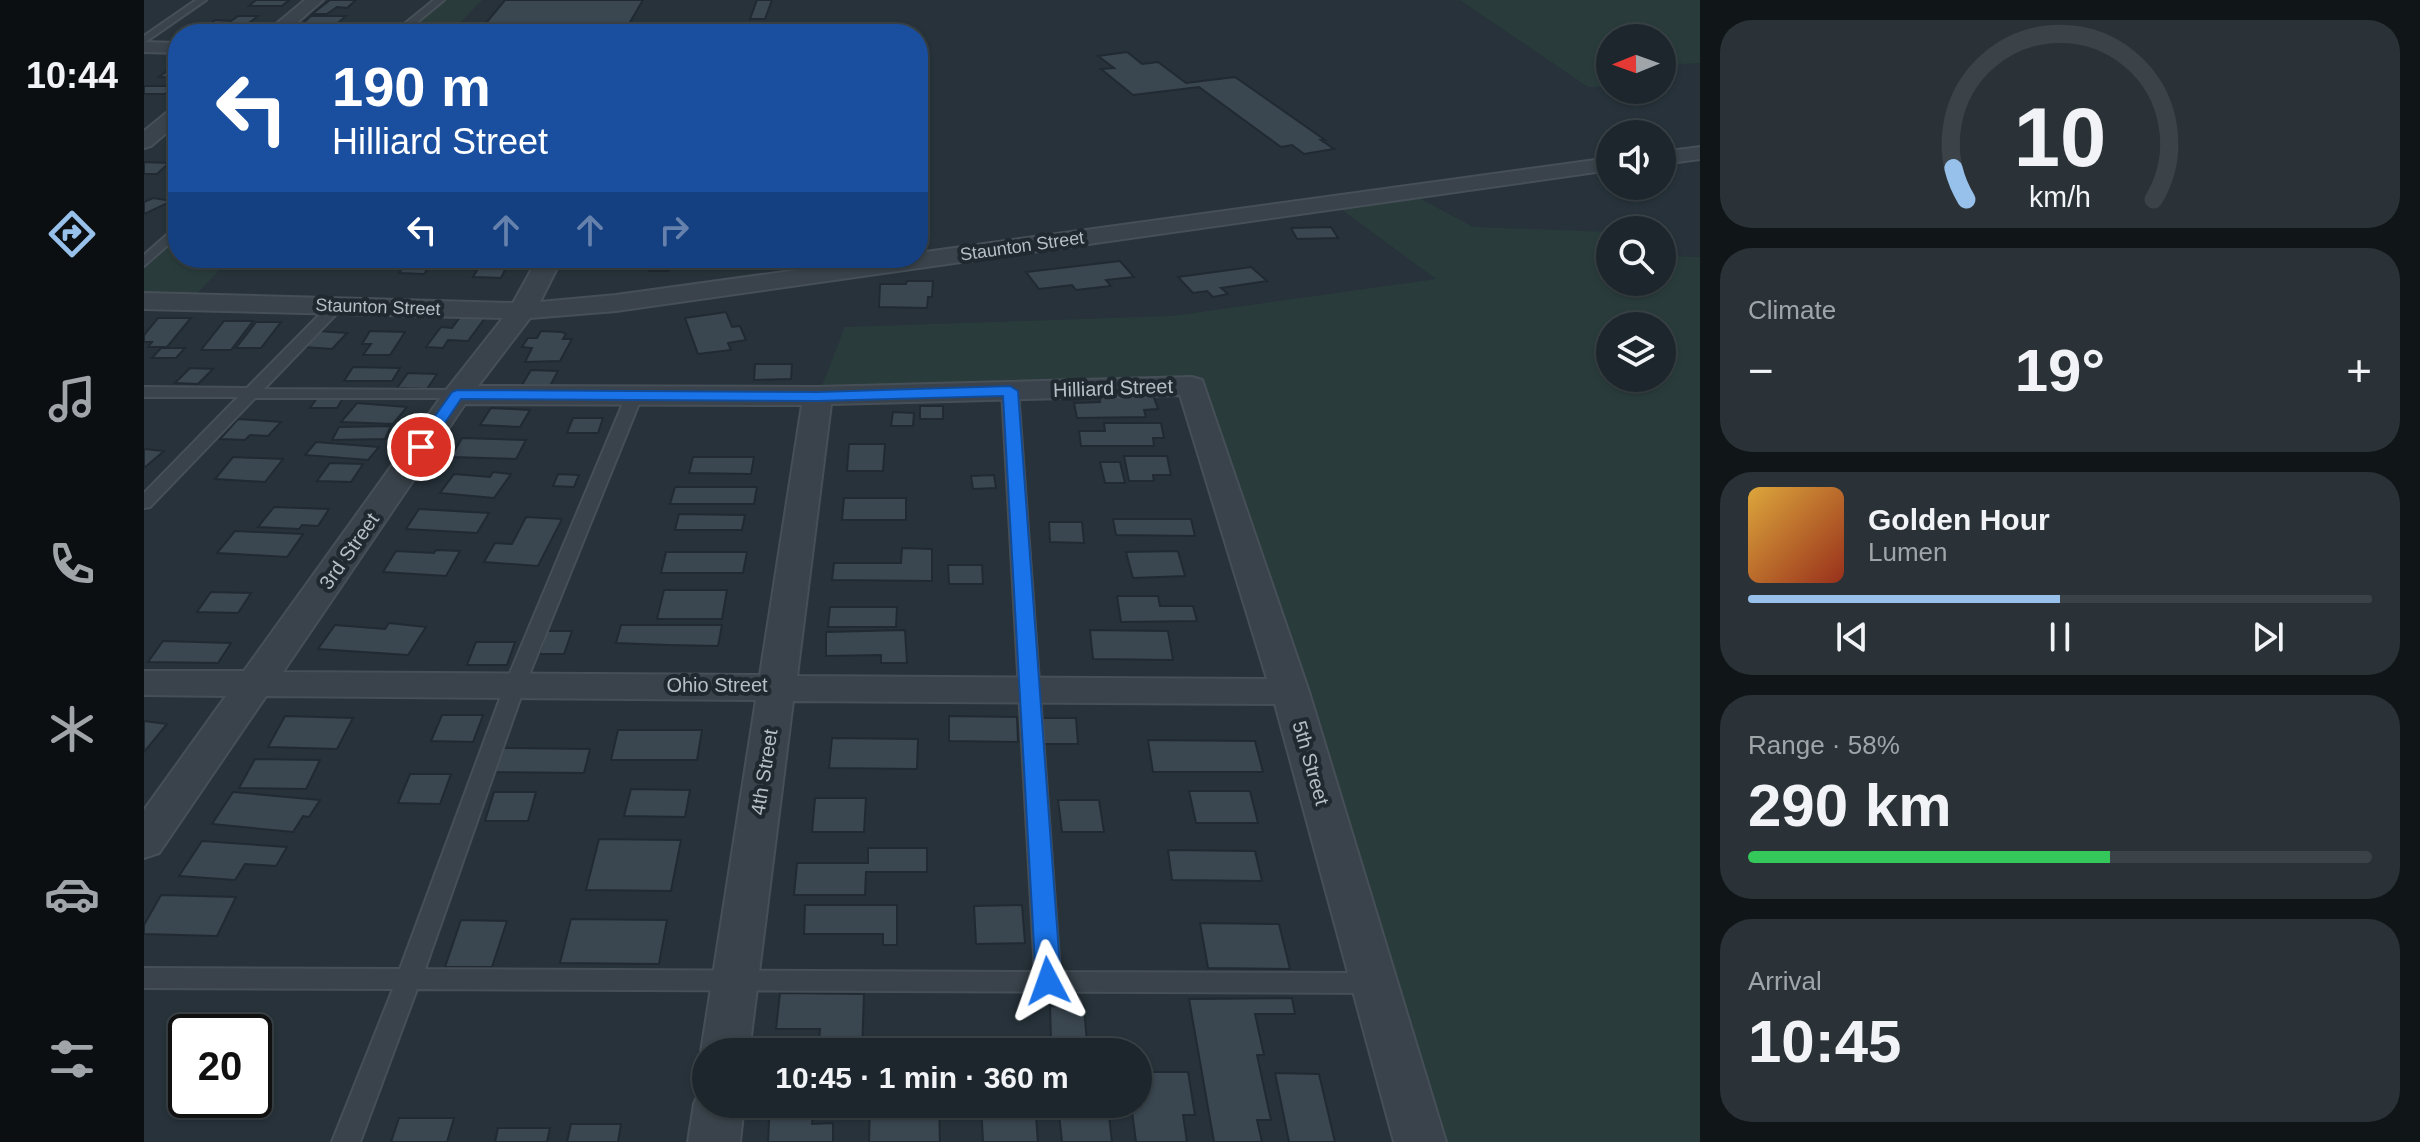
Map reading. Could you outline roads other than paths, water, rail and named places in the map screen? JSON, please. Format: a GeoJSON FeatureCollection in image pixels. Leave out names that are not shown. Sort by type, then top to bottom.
{"type":"FeatureCollection","features":[{"type":"Feature","properties":{"kind":"street"},"geometry":{"type":"LineString","coordinates":[[285,24],[315,0]]}},
{"type":"Feature","properties":{"kind":"street"},"geometry":{"type":"LineString","coordinates":[[144,47],[168,48]]}},
{"type":"Feature","properties":{"kind":"street"},"geometry":{"type":"LineString","coordinates":[[144,142],[168,122]]}},
{"type":"Feature","properties":{"kind":"street"},"geometry":{"type":"LineString","coordinates":[[1676,156],[1700,153]]}},
{"type":"Feature","properties":{"kind":"street","name":"Staunton Street"},"geometry":{"type":"LineString","coordinates":[[928,259],[1596,166]]}},
{"type":"Feature","properties":{"kind":"street","name":"3rd Street"},"geometry":{"type":"LineString","coordinates":[[144,842],[457,395],[522,311],[545,268]]}},
{"type":"Feature","properties":{"kind":"street","name":"Staunton Street"},"geometry":{"type":"LineString","coordinates":[[149,306],[336,306],[522,311],[616,303],[866,268]]}},
{"type":"Feature","properties":{"kind":"street","name":"Hilliard Street"},"geometry":{"type":"LineString","coordinates":[[457,395],[818,396],[1192,386]]}},
{"type":"Feature","properties":{"kind":"street","name":"5th Street"},"geometry":{"type":"LineString","coordinates":[[1192,386],[1290,692],[1420,1142]]}},
{"type":"Feature","properties":{"kind":"street","name":"4th Street"},"geometry":{"type":"LineString","coordinates":[[727,1038],[818,396]]}},
{"type":"Feature","properties":{"kind":"street","name":"Ohio Street"},"geometry":{"type":"LineString","coordinates":[[144,683],[1290,692]]}},
{"type":"Feature","properties":{"kind":"street"},"geometry":{"type":"LineString","coordinates":[[714,1142],[717,1118]]}},
{"type":"Feature","properties":{"kind":"lane"},"geometry":{"type":"LineString","coordinates":[[144,40],[202,0]]}},
{"type":"Feature","properties":{"kind":"lane"},"geometry":{"type":"LineString","coordinates":[[410,24],[440,0]]}},
{"type":"Feature","properties":{"kind":"lane"},"geometry":{"type":"LineString","coordinates":[[144,262],[168,239]]}},
{"type":"Feature","properties":{"kind":"lane"},"geometry":{"type":"LineString","coordinates":[[144,503],[336,306]]}},
{"type":"Feature","properties":{"kind":"lane"},"geometry":{"type":"LineString","coordinates":[[1010,391],[1048,981]]}},
{"type":"Feature","properties":{"kind":"lane"},"geometry":{"type":"LineString","coordinates":[[144,392],[457,395]]}},
{"type":"Feature","properties":{"kind":"lane"},"geometry":{"type":"LineString","coordinates":[[346,1142],[409,979],[515,685],[634,396]]}},
{"type":"Feature","properties":{"kind":"lane"},"geometry":{"type":"LineString","coordinates":[[144,978],[1374,983]]}}]}
